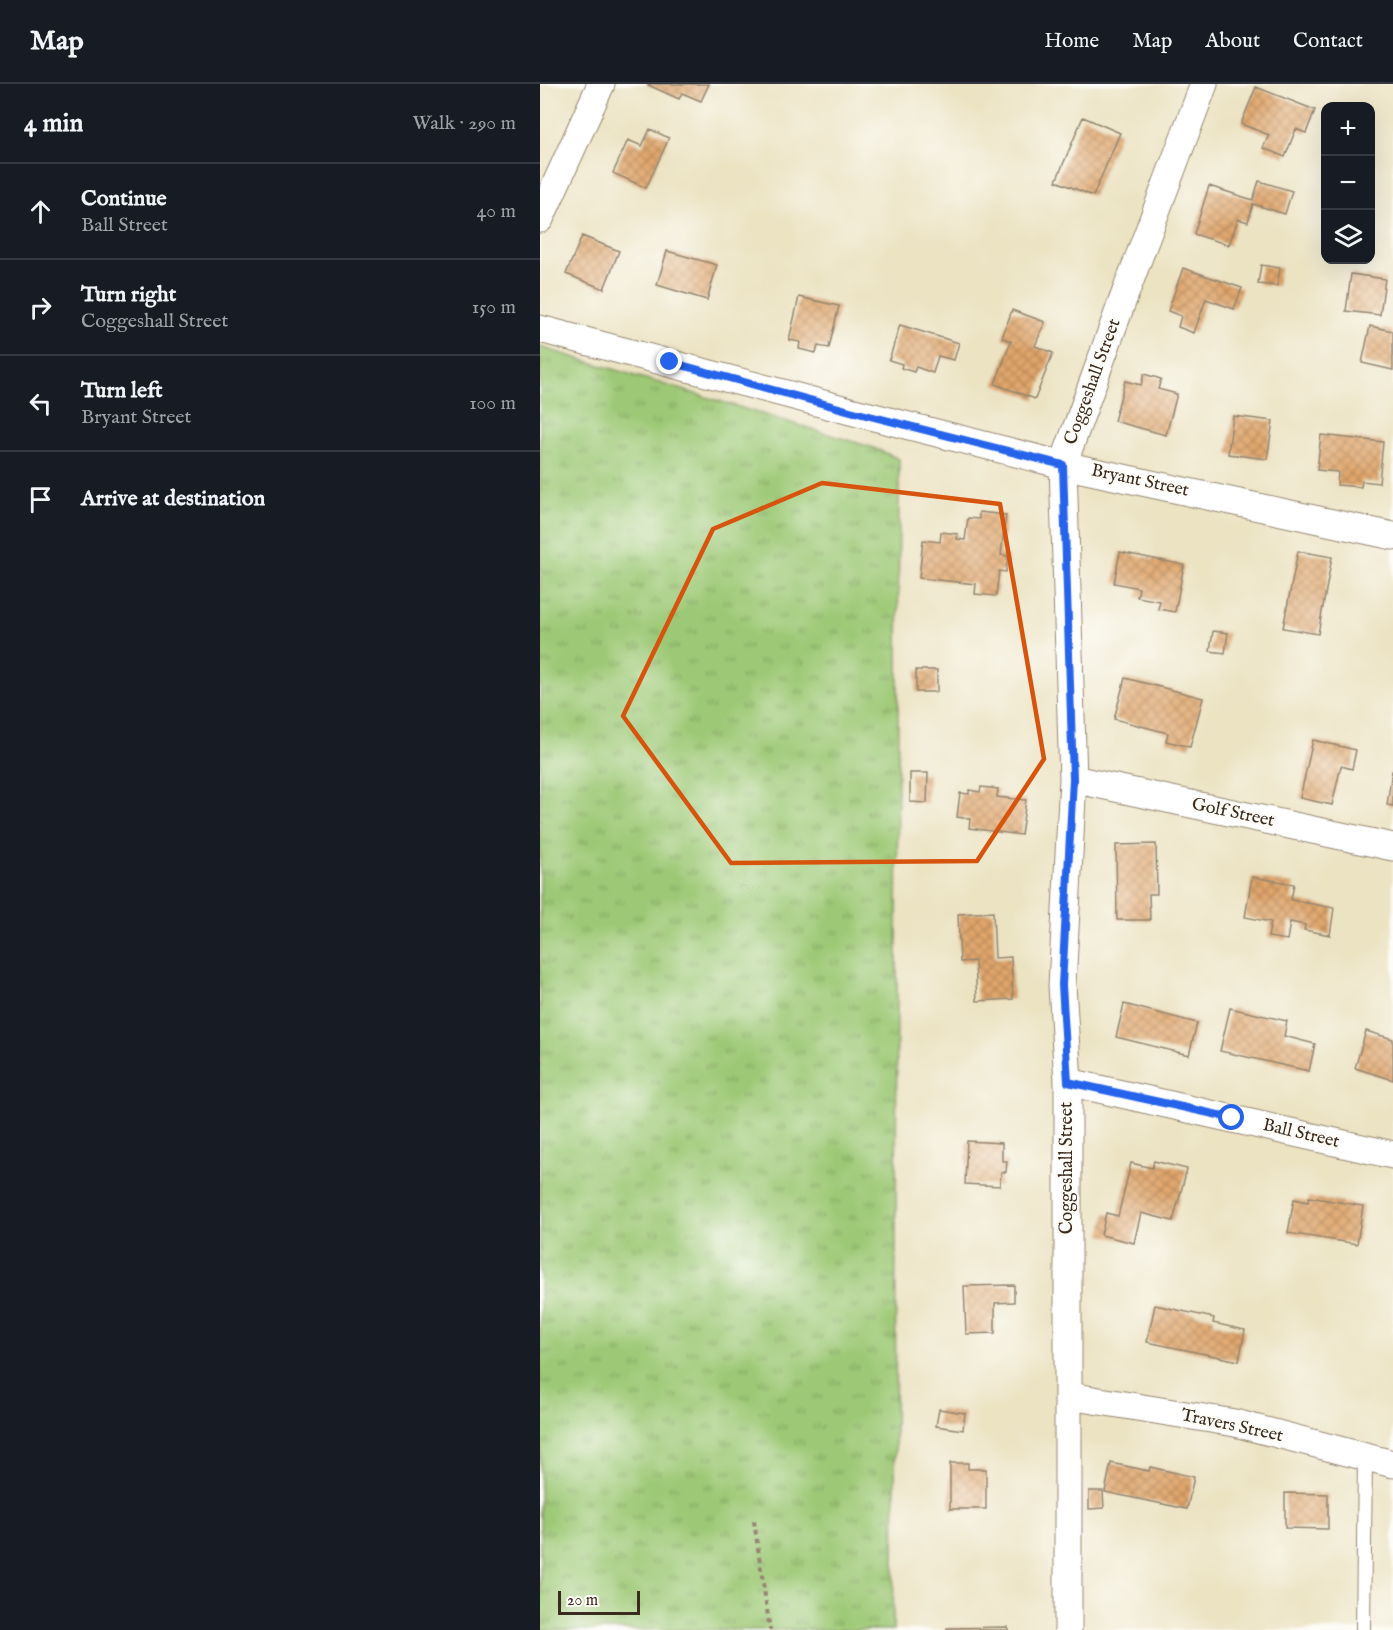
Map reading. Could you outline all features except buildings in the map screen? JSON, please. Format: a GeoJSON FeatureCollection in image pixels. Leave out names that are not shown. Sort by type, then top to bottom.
{"type":"FeatureCollection","features":[{"type":"Feature","properties":{"kind":"street"},"geometry":{"type":"LineString","coordinates":[[540,219],[601,84]]}},
{"type":"Feature","properties":{"kind":"street","name":"Coggeshall Street"},"geometry":{"type":"LineString","coordinates":[[1068,1630],[1068,1082],[1062,985],[1073,779],[1063,465],[1204,84]]}},
{"type":"Feature","properties":{"kind":"street","name":"Bryant Street"},"geometry":{"type":"LineString","coordinates":[[540,329],[1063,465],[1393,536]]}},
{"type":"Feature","properties":{"kind":"street","name":"Golf Street"},"geometry":{"type":"LineString","coordinates":[[1073,779],[1393,848]]}},
{"type":"Feature","properties":{"kind":"street","name":"Ball Street"},"geometry":{"type":"LineString","coordinates":[[1068,1082],[1393,1155]]}},
{"type":"Feature","properties":{"kind":"street","name":"Travers Street"},"geometry":{"type":"LineString","coordinates":[[1069,1396],[1235,1423],[1393,1464]]}},
{"type":"Feature","properties":{"kind":"lane"},"geometry":{"type":"LineString","coordinates":[[1363,1630],[1365,1458]]}},
{"type":"Feature","properties":{"kind":"path"},"geometry":{"type":"LineString","coordinates":[[754,1521],[770,1630]]}},
{"type":"Feature","properties":{"kind":"highlighted area"},"geometry":{"type":"Polygon","coordinates":[[[822,483],[1000,504],[1044,759],[977,861],[731,863],[623,716],[713,529],[822,483]]]}},
{"type":"Feature","properties":{"kind":"green space"},"geometry":{"type":"Polygon","coordinates":[[[540,347],[871,447],[899,459],[893,1630],[540,1630],[540,347]]]}},
{"type":"Feature","properties":{"kind":"route"},"geometry":{"type":"LineString","coordinates":[[670,362],[1063,465],[1073,779],[1062,985],[1068,1082],[1232,1118]]}}]}
